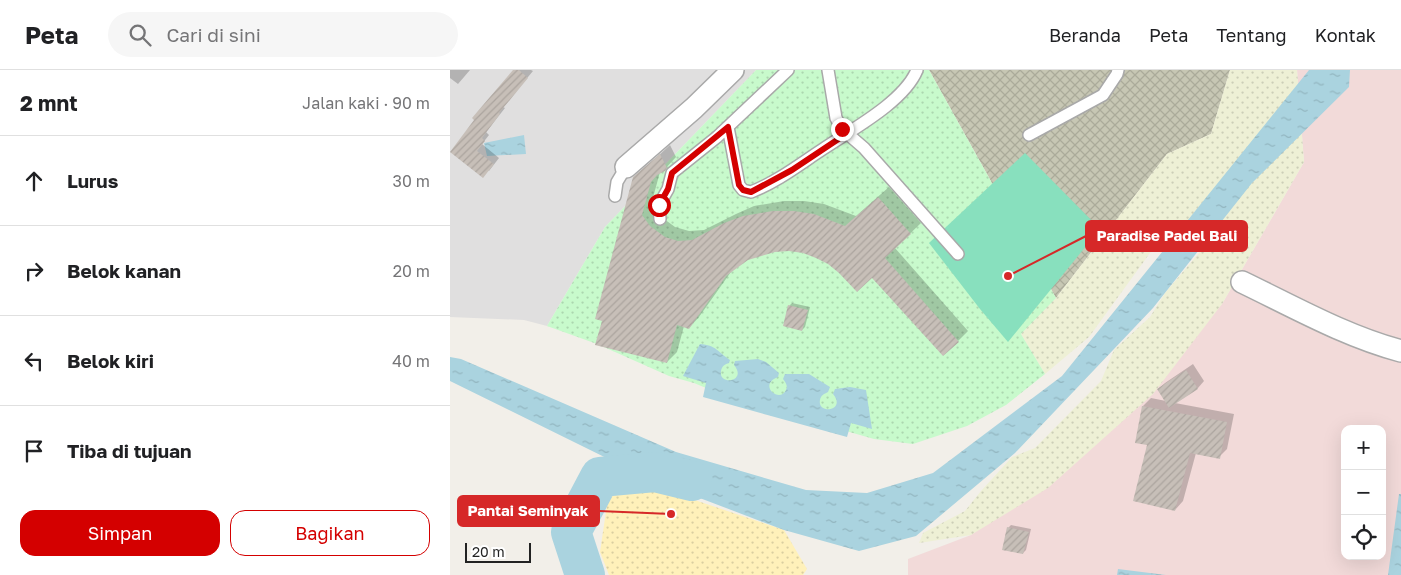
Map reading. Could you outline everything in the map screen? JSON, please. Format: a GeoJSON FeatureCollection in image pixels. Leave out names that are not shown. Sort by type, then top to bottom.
{"type":"FeatureCollection","features":[{"type":"Feature","properties":{"kind":"street"},"geometry":{"type":"LineString","coordinates":[[626,167],[694,108],[732,70]]}},
{"type":"Feature","properties":{"kind":"street"},"geometry":{"type":"LineString","coordinates":[[1242,282],[1348,333],[1380,346],[1401,351]]}},
{"type":"Feature","properties":{"kind":"lane"},"geometry":{"type":"LineString","coordinates":[[660,219],[659,205],[668,189],[672,173],[728,127],[788,70]]}},
{"type":"Feature","properties":{"kind":"lane"},"geometry":{"type":"LineString","coordinates":[[828,70],[836,118],[839,125],[846,134],[864,148],[958,254]]}},
{"type":"Feature","properties":{"kind":"lane"},"geometry":{"type":"LineString","coordinates":[[728,127],[739,185],[743,190],[751,192],[792,170],[884,108],[908,83],[917,70]]}},
{"type":"Feature","properties":{"kind":"lane"},"geometry":{"type":"LineString","coordinates":[[1030,136],[1103,95],[1118,70]]}},
{"type":"Feature","properties":{"kind":"lane"},"geometry":{"type":"LineString","coordinates":[[615,196],[617,182],[626,167]]}},
{"type":"Feature","properties":{"kind":"shaded area"},"geometry":{"type":"Polygon","coordinates":[[[450,70],[756,70],[605,227],[547,326],[524,320],[450,317],[450,70]]]}},
{"type":"Feature","properties":{"kind":"shaded area"},"geometry":{"type":"Polygon","coordinates":[[[929,70],[1230,70],[1211,134],[1167,154],[1056,298],[929,70]]]}},
{"type":"Feature","properties":{"kind":"shaded area"},"geometry":{"type":"Polygon","coordinates":[[[1230,70],[1297,70],[1304,162],[1222,304],[1153,394],[1048,488],[971,535],[919,543],[923,533],[965,511],[1012,457],[1035,448],[1101,381],[1114,350],[1150,317],[1165,293],[1204,247],[1166,231],[1089,337],[1045,374],[1021,334],[1056,298],[1167,154],[1211,134],[1230,70]]]}},
{"type":"Feature","properties":{"kind":"shaded area"},"geometry":{"type":"Polygon","coordinates":[[[1297,70],[1401,70],[1401,575],[908,575],[908,559],[971,535],[1222,304],[1304,162],[1297,70]]]}},
{"type":"Feature","properties":{"kind":"sand"},"geometry":{"type":"Polygon","coordinates":[[[644,483],[784,530],[807,569],[803,575],[609,575],[600,552],[608,498],[644,483]]]}},
{"type":"Feature","properties":{"kind":"green space"},"geometry":{"type":"Polygon","coordinates":[[[756,70],[929,70],[1056,298],[1021,334],[1045,374],[1006,405],[967,426],[913,444],[874,439],[730,398],[694,383],[669,376],[597,344],[547,326],[605,227],[756,70]]]}},
{"type":"Feature","properties":{"kind":"green space"},"geometry":{"type":"Polygon","coordinates":[[[1025,153],[1100,229],[1008,342],[929,243],[1025,153]]]}},
{"type":"Feature","properties":{"kind":"water"},"geometry":{"type":"Polygon","coordinates":[[[1309,70],[1350,70],[1349,87],[1252,183],[1153,308],[1015,453],[916,536],[859,551],[784,530],[647,478],[450,381],[450,357],[461,359],[676,452],[806,490],[867,493],[933,473],[1062,376],[1309,70]]]}},
{"type":"Feature","properties":{"kind":"water"},"geometry":{"type":"Polygon","coordinates":[[[524,135],[526,154],[487,156],[484,143],[524,135]]]}},
{"type":"Feature","properties":{"kind":"water"},"geometry":{"type":"Polygon","coordinates":[[[700,344],[713,347],[730,360],[721,371],[721,376],[727,380],[732,380],[737,375],[734,365],[735,361],[758,359],[766,362],[779,373],[778,377],[772,380],[770,384],[772,392],[775,394],[783,394],[786,390],[787,387],[783,379],[785,374],[809,374],[830,387],[820,400],[820,405],[826,409],[831,409],[836,404],[833,394],[835,389],[850,387],[866,390],[872,429],[851,423],[847,437],[703,397],[706,383],[683,376],[700,344]]]}},
{"type":"Feature","properties":{"kind":"water"},"geometry":{"type":"Polygon","coordinates":[[[1399,494],[1401,494],[1401,575],[1388,575],[1399,494]]]}},
{"type":"Feature","properties":{"kind":"water"},"geometry":{"type":"Polygon","coordinates":[[[1118,569],[1166,575],[1117,575],[1118,569]]]}},
{"type":"Feature","properties":{"kind":"building"},"geometry":{"type":"Polygon","coordinates":[[[513,70],[519,70],[528,78],[499,113],[482,138],[485,141],[477,151],[494,164],[483,178],[450,152],[474,120],[472,118],[513,70]]]}},
{"type":"Feature","properties":{"kind":"building"},"geometry":{"type":"Polygon","coordinates":[[[660,154],[667,168],[651,182],[642,215],[650,226],[665,237],[678,241],[692,240],[724,223],[743,216],[773,211],[794,211],[814,214],[845,226],[878,197],[911,234],[885,258],[959,342],[943,356],[872,278],[857,292],[828,264],[803,253],[789,251],[775,252],[748,260],[726,276],[689,329],[677,325],[667,363],[595,345],[602,321],[595,319],[633,177],[660,154]]]}},
{"type":"Feature","properties":{"kind":"building"},"geometry":{"type":"Polygon","coordinates":[[[788,305],[808,310],[802,331],[783,326],[788,305]]]}},
{"type":"Feature","properties":{"kind":"building"},"geometry":{"type":"Polygon","coordinates":[[[1186,370],[1198,389],[1169,408],[1157,389],[1186,370]]]}},
{"type":"Feature","properties":{"kind":"building"},"geometry":{"type":"Polygon","coordinates":[[[1142,406],[1227,422],[1220,459],[1190,453],[1175,511],[1133,501],[1147,445],[1135,443],[1142,406]]]}},
{"type":"Feature","properties":{"kind":"building"},"geometry":{"type":"Polygon","coordinates":[[[1007,527],[1029,532],[1023,554],[1002,550],[1007,527]]]}},
{"type":"Feature","properties":{"kind":"waterway"},"geometry":{"type":"LineString","coordinates":[[585,575],[571,532],[600,477],[655,472],[692,481]]}},
{"type":"Feature","properties":{"kind":"place","name":"Paradise Padel Bali"},"geometry":{"type":"Point","coordinates":[1008,276]}},
{"type":"Feature","properties":{"kind":"place","name":"Pantai Seminyak"},"geometry":{"type":"Point","coordinates":[671,514]}},
{"type":"Feature","properties":{"kind":"route"},"geometry":{"type":"LineString","coordinates":[[659,205],[668,189],[672,173],[728,127],[739,185],[743,190],[751,192],[792,170],[846,134],[842,129]]}}]}
